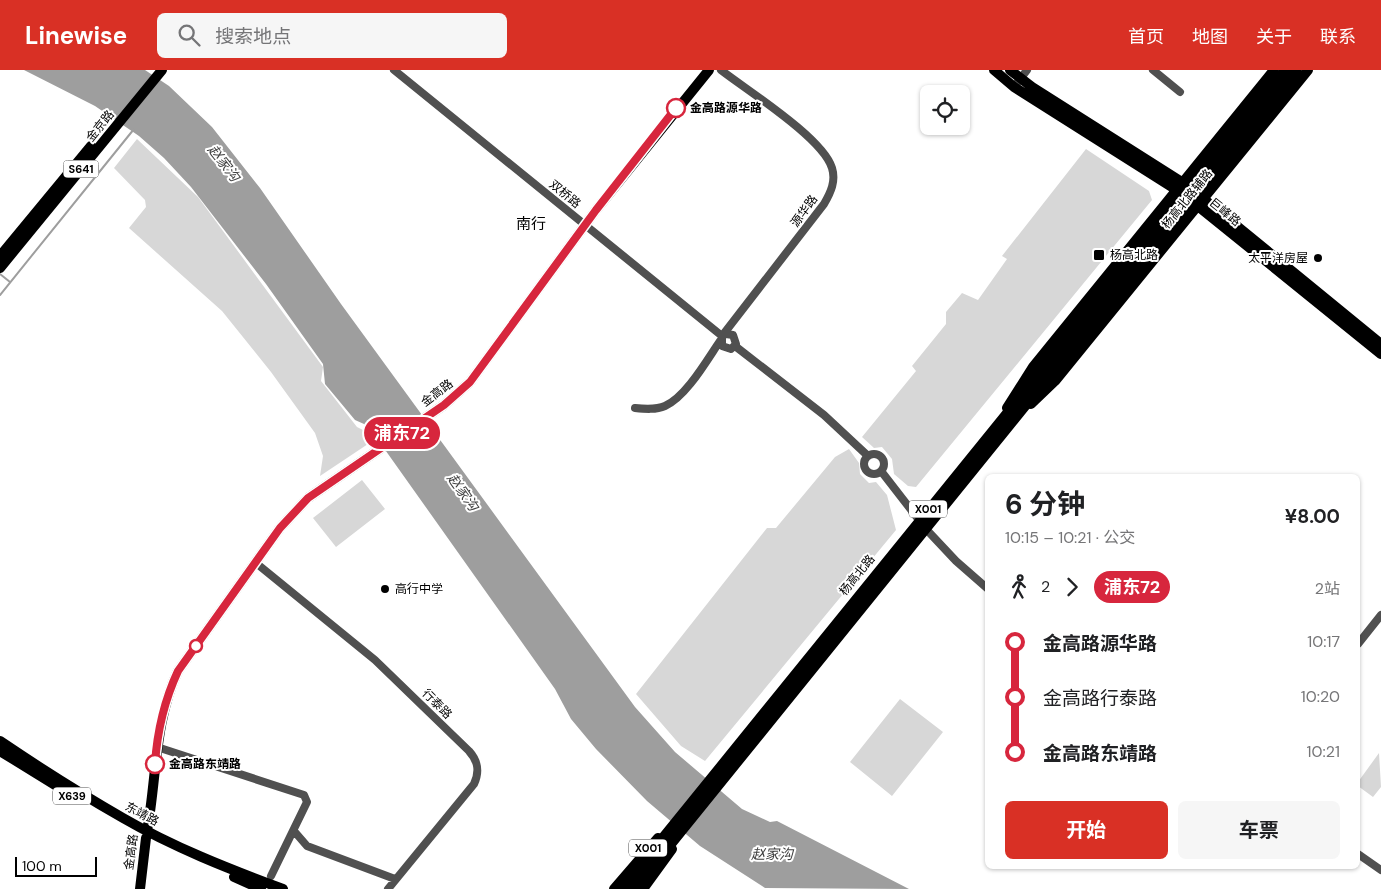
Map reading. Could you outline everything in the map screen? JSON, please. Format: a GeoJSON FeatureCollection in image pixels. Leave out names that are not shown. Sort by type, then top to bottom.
{"type":"FeatureCollection","features":[{"type":"Feature","properties":{"kind":"highway","name":"杨高北路"},"geometry":{"type":"LineString","coordinates":[[622,889],[688,814],[1286,70]]}},
{"type":"Feature","properties":{"kind":"highway","name":"杨高北路"},"geometry":{"type":"LineString","coordinates":[[1058,356],[1296,70]]}},
{"type":"Feature","properties":{"kind":"highway","name":"杨高北路"},"geometry":{"type":"LineString","coordinates":[[634,889],[688,814]]}},
{"type":"Feature","properties":{"kind":"main road","name":"金京路"},"geometry":{"type":"LineString","coordinates":[[0,256],[154,70]]}},
{"type":"Feature","properties":{"kind":"main road","name":"金京路"},"geometry":{"type":"LineString","coordinates":[[0,268],[162,70]]}},
{"type":"Feature","properties":{"kind":"main road","name":"金高路"},"geometry":{"type":"LineString","coordinates":[[140,889],[146,834],[154,798],[157,747],[172,684],[178,671],[264,550],[289,518],[318,489],[444,405],[482,367],[586,225],[654,136],[708,70]]}},
{"type":"Feature","properties":{"kind":"main road","name":"巨峰路"},"geometry":{"type":"LineString","coordinates":[[994,70],[1017,82],[1180,186],[1381,344]]}},
{"type":"Feature","properties":{"kind":"main road","name":"巨峰路"},"geometry":{"type":"LineString","coordinates":[[1010,70],[1017,82]]}},
{"type":"Feature","properties":{"kind":"main road","name":"杨高北路辅路"},"geometry":{"type":"LineString","coordinates":[[1000,428],[1033,367],[1274,70]]}},
{"type":"Feature","properties":{"kind":"main road","name":"杨高北路辅路"},"geometry":{"type":"LineString","coordinates":[[1000,428],[1055,381],[1308,70]]}},
{"type":"Feature","properties":{"kind":"main road","name":"巨峰路"},"geometry":{"type":"LineString","coordinates":[[1201,202],[1381,354]]}},
{"type":"Feature","properties":{"kind":"main road","name":"东靖路"},"geometry":{"type":"LineString","coordinates":[[0,741],[146,834],[283,889]]}},
{"type":"Feature","properties":{"kind":"main road","name":"东靖路"},"geometry":{"type":"LineString","coordinates":[[0,751],[146,834],[261,889]]}},
{"type":"Feature","properties":{"kind":"main road","name":"X001"},"geometry":{"type":"LineString","coordinates":[[614,889],[642,854],[688,814]]}},
{"type":"Feature","properties":{"kind":"main road","name":"X001"},"geometry":{"type":"LineString","coordinates":[[643,889],[660,868],[688,814]]}},
{"type":"Feature","properties":{"kind":"street","name":"双桥路"},"geometry":{"type":"LineString","coordinates":[[394,70],[723,337]]}},
{"type":"Feature","properties":{"kind":"street","name":"源华路"},"geometry":{"type":"LineString","coordinates":[[635,408],[656,409],[672,402],[681,394],[824,204],[834,181],[829,159],[814,141],[721,70]]}},
{"type":"Feature","properties":{"kind":"street"},"geometry":{"type":"LineString","coordinates":[[1017,82],[1028,70]]}},
{"type":"Feature","properties":{"kind":"street"},"geometry":{"type":"LineString","coordinates":[[1153,70],[1180,92]]}},
{"type":"Feature","properties":{"kind":"street"},"geometry":{"type":"LineString","coordinates":[[723,337],[735,337],[735,346],[726,349],[723,337]]}},
{"type":"Feature","properties":{"kind":"street"},"geometry":{"type":"LineString","coordinates":[[735,346],[824,415],[868,456]]}},
{"type":"Feature","properties":{"kind":"street"},"geometry":{"type":"LineString","coordinates":[[874,454],[882,457],[884,466],[881,471],[872,473],[867,470],[865,462],[868,456],[874,454]]}},
{"type":"Feature","properties":{"kind":"street"},"geometry":{"type":"LineString","coordinates":[[881,471],[922,524],[956,562],[985,586]]}},
{"type":"Feature","properties":{"kind":"street","name":"行泰路"},"geometry":{"type":"LineString","coordinates":[[256,563],[375,660],[474,757],[478,771],[474,784],[388,889]]}},
{"type":"Feature","properties":{"kind":"street"},"geometry":{"type":"LineString","coordinates":[[1360,635],[1381,608]]}},
{"type":"Feature","properties":{"kind":"street"},"geometry":{"type":"LineString","coordinates":[[1360,641],[1381,615]]}},
{"type":"Feature","properties":{"kind":"street"},"geometry":{"type":"LineString","coordinates":[[157,747],[304,796],[307,802],[271,876]]}},
{"type":"Feature","properties":{"kind":"street"},"geometry":{"type":"LineString","coordinates":[[294,831],[307,846],[396,879]]}},
{"type":"Feature","properties":{"kind":"street"},"geometry":{"type":"LineString","coordinates":[[1360,855],[1381,870]]}},
{"type":"Feature","properties":{"kind":"shaded area"},"geometry":{"type":"Polygon","coordinates":[[[137,139],[198,197],[323,367],[321,381],[357,427],[365,431],[371,442],[320,476],[323,456],[315,433],[271,372],[222,311],[129,228],[146,207],[145,200],[114,168],[137,139]]]}},
{"type":"Feature","properties":{"kind":"shaded area"},"geometry":{"type":"Polygon","coordinates":[[[1086,149],[1149,191],[1152,200],[916,487],[908,486],[894,474],[892,459],[882,447],[874,448],[862,437],[916,371],[912,366],[946,324],[946,312],[962,293],[978,300],[1007,259],[1002,256],[1086,149]]]}},
{"type":"Feature","properties":{"kind":"shaded area"},"geometry":{"type":"Polygon","coordinates":[[[849,449],[859,463],[860,474],[869,483],[876,482],[887,495],[896,530],[705,761],[681,746],[636,694],[767,528],[776,528],[835,457],[849,449]]]}},
{"type":"Feature","properties":{"kind":"shaded area"},"geometry":{"type":"Polygon","coordinates":[[[362,480],[385,509],[336,547],[313,518],[362,480]]]}},
{"type":"Feature","properties":{"kind":"shaded area"},"geometry":{"type":"Polygon","coordinates":[[[900,699],[943,732],[892,796],[850,762],[900,699]]]}},
{"type":"Feature","properties":{"kind":"shaded area"},"geometry":{"type":"Polygon","coordinates":[[[1379,753],[1381,787],[1373,797],[1360,787],[1360,779],[1379,753]]]}},
{"type":"Feature","properties":{"kind":"water","name":"赵家沟"},"geometry":{"type":"Polygon","coordinates":[[[24,70],[145,70],[169,86],[212,127],[260,188],[341,304],[635,707],[675,752],[742,809],[770,822],[777,821],[909,889],[765,888],[700,846],[647,801],[596,749],[571,719],[555,689],[371,430],[355,420],[325,384],[323,364],[266,284],[191,187],[164,158],[139,136],[95,106],[24,70]]]}},
{"type":"Feature","properties":{"kind":"waterway"},"geometry":{"type":"LineString","coordinates":[[0,295],[134,129]]}},
{"type":"Feature","properties":{"kind":"waterway"},"geometry":{"type":"LineString","coordinates":[[0,274],[10,282]]}},
{"type":"Feature","properties":{"kind":"bus line","name":"浦东72"},"geometry":{"type":"LineString","coordinates":[[155,764],[159,735],[172,684],[178,671],[280,528],[318,489],[444,405],[470,382],[596,210],[676,108]]}},
{"type":"Feature","properties":{"kind":"place","name":"金高路源华路"},"geometry":{"type":"Point","coordinates":[676,108]}},
{"type":"Feature","properties":{"kind":"place","name":"杨高北路"},"geometry":{"type":"Point","coordinates":[1099,255]}},
{"type":"Feature","properties":{"kind":"place","name":"太平洋房屋"},"geometry":{"type":"Point","coordinates":[1318,258]}},
{"type":"Feature","properties":{"kind":"place","name":"高行中学"},"geometry":{"type":"Point","coordinates":[385,589]}},
{"type":"Feature","properties":{"kind":"place","name":"金高路东靖路"},"geometry":{"type":"Point","coordinates":[155,764]}},
{"type":"Feature","properties":{"kind":"district","name":"南行"},"geometry":{"type":"Point","coordinates":[531,224]}}]}
